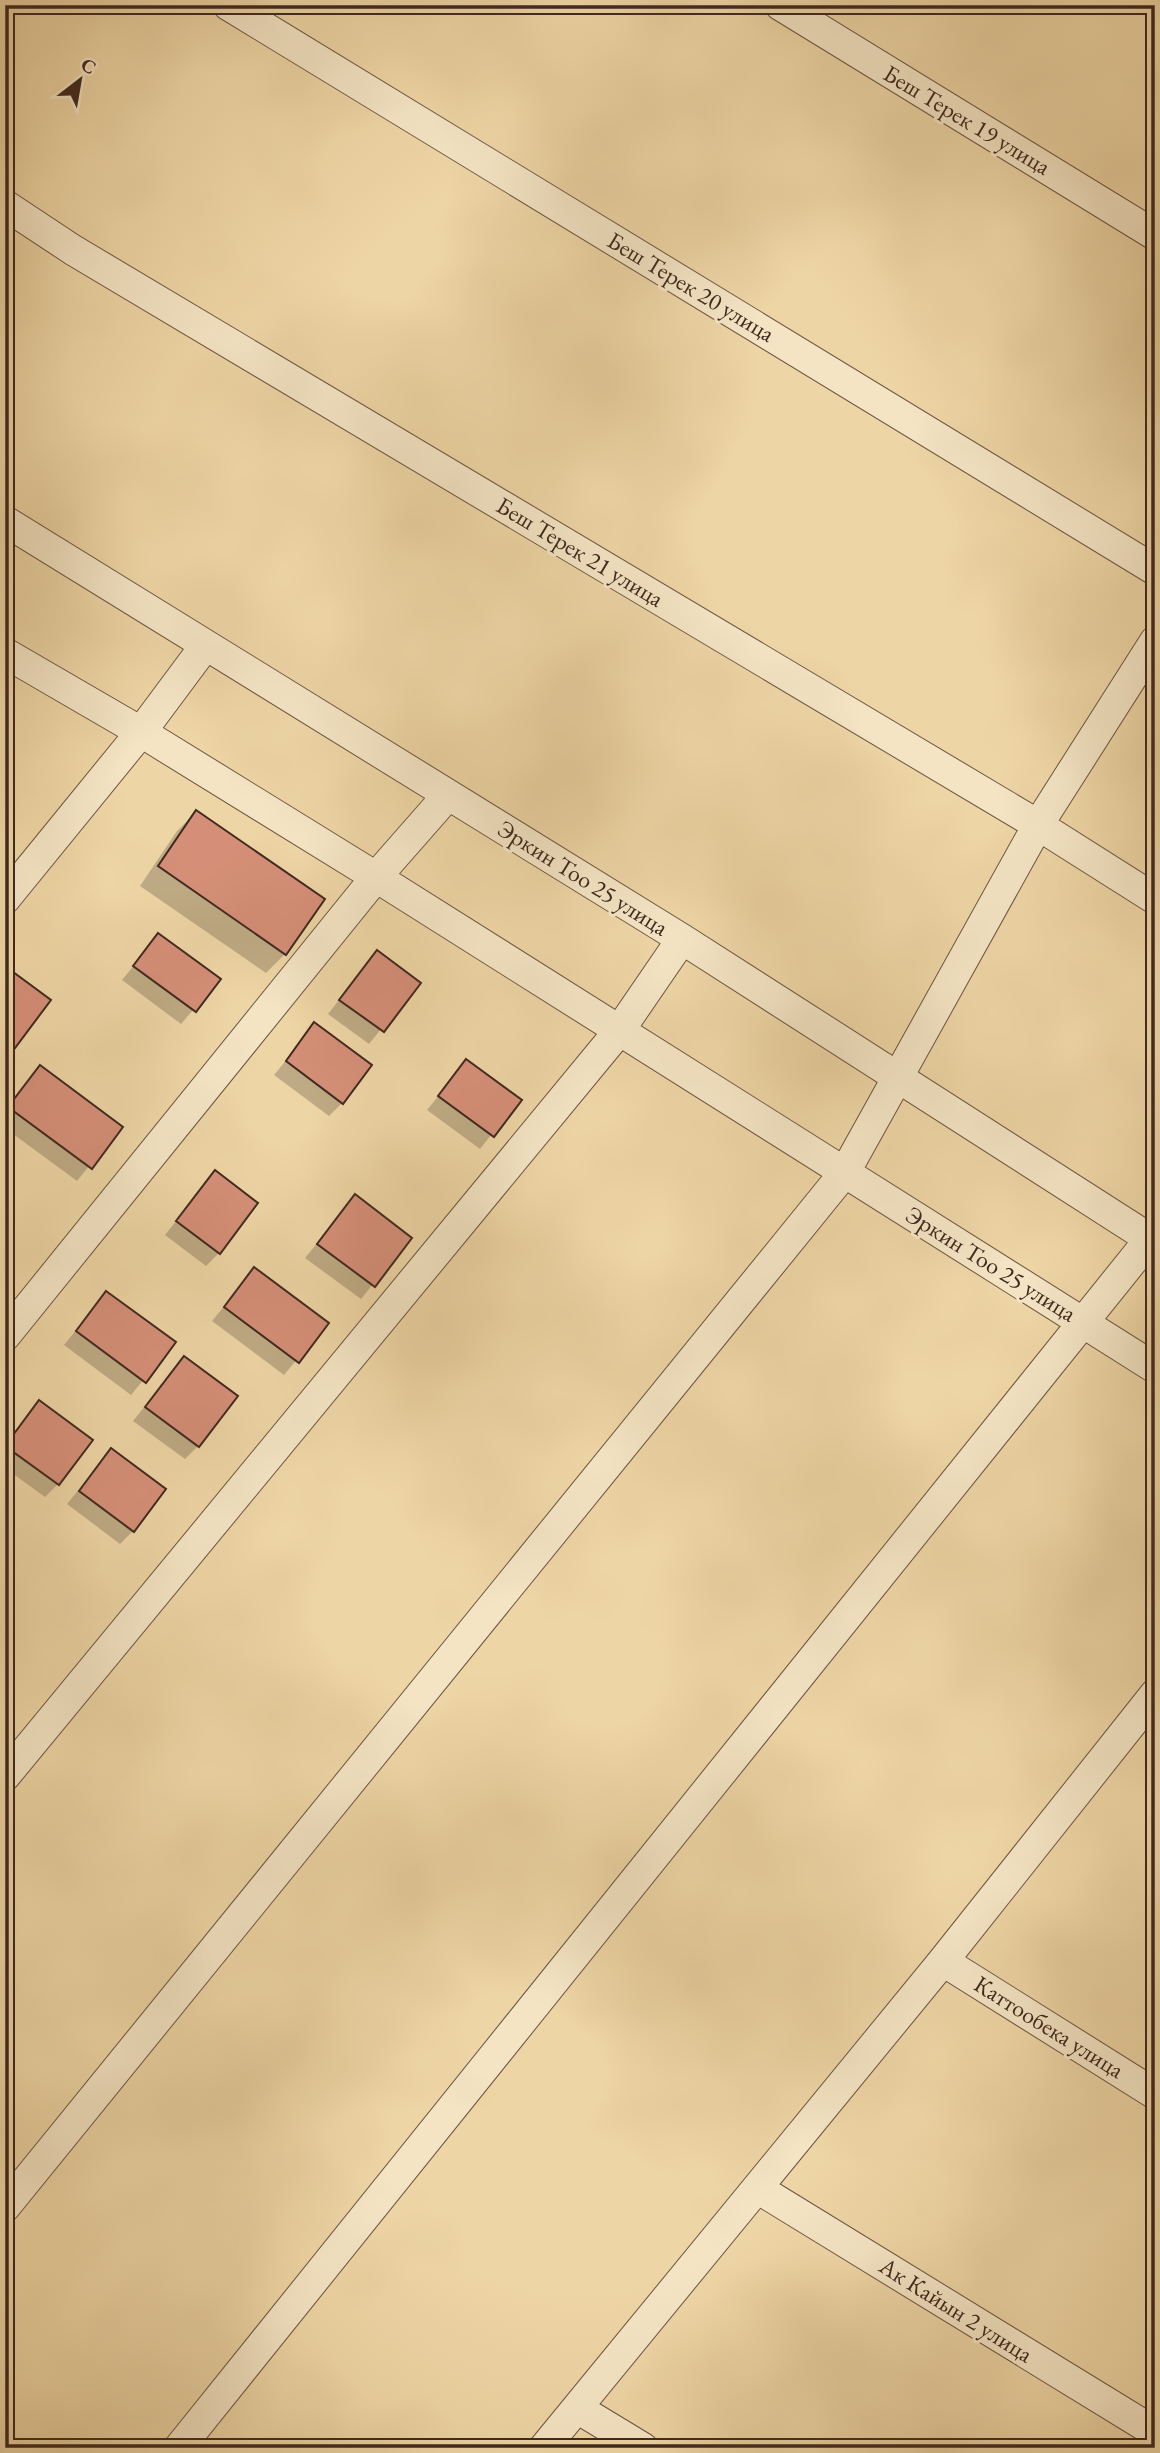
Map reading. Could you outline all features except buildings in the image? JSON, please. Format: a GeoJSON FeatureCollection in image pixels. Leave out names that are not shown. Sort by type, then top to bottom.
{"type":"FeatureCollection","features":[{"type":"Feature","properties":{"kind":"street","name":"Беш Терек 20 улица"},"geometry":{"type":"LineString","coordinates":[[228,5],[1155,569]]}},
{"type":"Feature","properties":{"kind":"street","name":"Беш Терек 19 улица"},"geometry":{"type":"LineString","coordinates":[[779,5],[1155,235]]}},
{"type":"Feature","properties":{"kind":"street","name":"Беш Терек 21 улица"},"geometry":{"type":"LineString","coordinates":[[5,205],[73,250],[1038,825],[1155,899]]}},
{"type":"Feature","properties":{"kind":"street","name":"Эркин Тоо 25 улица"},"geometry":{"type":"LineString","coordinates":[[5,521],[682,939],[1152,1241]]}},
{"type":"Feature","properties":{"kind":"street"},"geometry":{"type":"LineString","coordinates":[[5,2207],[845,1172],[1038,825],[1155,642]]}},
{"type":"Feature","properties":{"kind":"street"},"geometry":{"type":"LineString","coordinates":[[5,899],[141,732],[205,646]]}},
{"type":"Feature","properties":{"kind":"street","name":"Эркин Тоо 25 улица"},"geometry":{"type":"LineString","coordinates":[[5,653],[141,732],[376,877],[1155,1368]]}},
{"type":"Feature","properties":{"kind":"street"},"geometry":{"type":"LineString","coordinates":[[5,1336],[376,877],[448,795]]}},
{"type":"Feature","properties":{"kind":"street"},"geometry":{"type":"LineString","coordinates":[[5,1776],[619,1031],[682,939]]}},
{"type":"Feature","properties":{"kind":"street"},"geometry":{"type":"LineString","coordinates":[[180,2448],[1082,1322],[1152,1241]]}},
{"type":"Feature","properties":{"kind":"street"},"geometry":{"type":"LineString","coordinates":[[544,2448],[943,1961],[1155,1694]]}},
{"type":"Feature","properties":{"kind":"street","name":"Каттообека улица"},"geometry":{"type":"LineString","coordinates":[[943,1961],[1155,2094]]}},
{"type":"Feature","properties":{"kind":"street","name":"Ак Кайын 2 улица"},"geometry":{"type":"LineString","coordinates":[[757,2188],[1155,2432]]}},
{"type":"Feature","properties":{"kind":"street"},"geometry":{"type":"LineString","coordinates":[[577,2408],[643,2448]]}}]}
